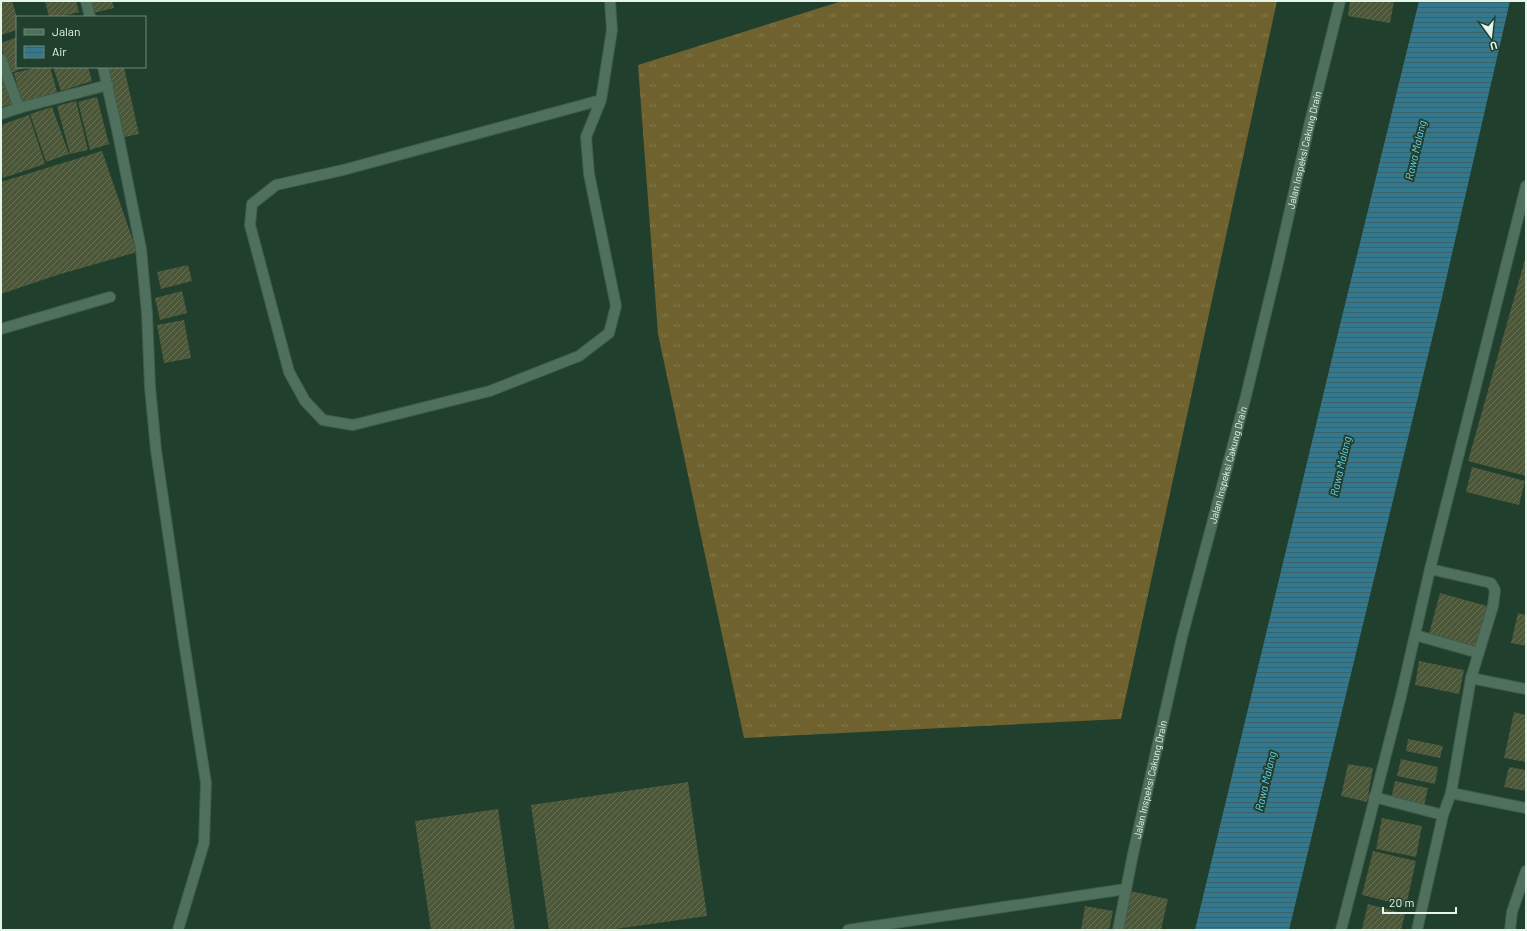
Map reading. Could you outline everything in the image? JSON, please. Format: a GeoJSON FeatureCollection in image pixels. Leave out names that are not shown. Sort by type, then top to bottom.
{"type":"FeatureCollection","features":[{"type":"Feature","properties":{"kind":"street"},"geometry":{"type":"LineString","coordinates":[[86,1],[90,16]]}},
{"type":"Feature","properties":{"kind":"street"},"geometry":{"type":"LineString","coordinates":[[601,100],[343,170],[276,185],[252,204],[250,225],[289,372],[305,401],[323,420],[353,425],[490,391],[579,356],[609,333],[616,306],[589,174],[586,137],[601,100],[612,30],[610,1]]}},
{"type":"Feature","properties":{"kind":"street","name":"Jalan Inspeksi Cakung Drain"},"geometry":{"type":"LineString","coordinates":[[1118,930],[1132,854],[1182,637],[1248,389],[1310,122],[1340,1]]}},
{"type":"Feature","properties":{"kind":"street"},"geometry":{"type":"LineString","coordinates":[[1,59],[19,108]]}},
{"type":"Feature","properties":{"kind":"street"},"geometry":{"type":"LineString","coordinates":[[103,68],[141,249],[147,313],[150,387],[156,450],[206,783],[204,843],[178,930]]}},
{"type":"Feature","properties":{"kind":"street"},"geometry":{"type":"LineString","coordinates":[[1,114],[108,85]]}},
{"type":"Feature","properties":{"kind":"street"},"geometry":{"type":"LineString","coordinates":[[1341,930],[1401,696],[1430,569],[1526,186]]}},
{"type":"Feature","properties":{"kind":"street"},"geometry":{"type":"LineString","coordinates":[[1,329],[110,297]]}},
{"type":"Feature","properties":{"kind":"street"},"geometry":{"type":"LineString","coordinates":[[1417,930],[1443,815],[1451,793],[1471,678],[1493,606],[1495,590],[1493,585],[1430,569]]}},
{"type":"Feature","properties":{"kind":"street"},"geometry":{"type":"LineString","coordinates":[[1415,635],[1479,653]]}},
{"type":"Feature","properties":{"kind":"street"},"geometry":{"type":"LineString","coordinates":[[1471,678],[1526,689]]}},
{"type":"Feature","properties":{"kind":"street"},"geometry":{"type":"LineString","coordinates":[[1451,793],[1526,808]]}},
{"type":"Feature","properties":{"kind":"street"},"geometry":{"type":"LineString","coordinates":[[1374,797],[1443,815]]}},
{"type":"Feature","properties":{"kind":"street"},"geometry":{"type":"LineString","coordinates":[[1510,930],[1512,912],[1526,871]]}},
{"type":"Feature","properties":{"kind":"street"},"geometry":{"type":"LineString","coordinates":[[848,930],[1126,889]]}},
{"type":"Feature","properties":{"kind":"green space"},"geometry":{"type":"Polygon","coordinates":[[[842,1],[1277,1],[1121,719],[744,738],[658,334],[638,65],[842,1]]]}},
{"type":"Feature","properties":{"kind":"water","name":"Rawa Malang"},"geometry":{"type":"Polygon","coordinates":[[[1419,1],[1510,1],[1440,306],[1289,930],[1195,930],[1339,329],[1419,1]]]}},
{"type":"Feature","properties":{"kind":"building"},"geometry":{"type":"Polygon","coordinates":[[[1,1],[12,1],[17,16],[16,30],[1,35],[1,1]]]}},
{"type":"Feature","properties":{"kind":"building"},"geometry":{"type":"Polygon","coordinates":[[[45,1],[76,1],[79,12],[65,16],[49,16],[45,1]]]}},
{"type":"Feature","properties":{"kind":"building"},"geometry":{"type":"Polygon","coordinates":[[[89,1],[112,1],[114,8],[93,13],[89,1]]]}},
{"type":"Feature","properties":{"kind":"building"},"geometry":{"type":"Polygon","coordinates":[[[1350,1],[1394,1],[1390,23],[1348,16],[1350,1]]]}},
{"type":"Feature","properties":{"kind":"building"},"geometry":{"type":"Polygon","coordinates":[[[16,37],[16,68],[24,68],[11,73],[1,47],[1,43],[16,37]]]}},
{"type":"Feature","properties":{"kind":"building"},"geometry":{"type":"Polygon","coordinates":[[[34,68],[50,68],[58,95],[22,104],[14,73],[34,68]]]}},
{"type":"Feature","properties":{"kind":"building"},"geometry":{"type":"Polygon","coordinates":[[[53,68],[88,68],[92,81],[61,91],[53,68]]]}},
{"type":"Feature","properties":{"kind":"building"},"geometry":{"type":"Polygon","coordinates":[[[108,68],[124,68],[139,134],[124,137],[108,68]]]}},
{"type":"Feature","properties":{"kind":"building"},"geometry":{"type":"Polygon","coordinates":[[[1,72],[12,104],[1,107],[1,72]]]}},
{"type":"Feature","properties":{"kind":"building"},"geometry":{"type":"Polygon","coordinates":[[[97,97],[109,144],[90,150],[78,102],[97,97]]]}},
{"type":"Feature","properties":{"kind":"building"},"geometry":{"type":"Polygon","coordinates":[[[76,101],[88,150],[70,154],[57,106],[76,101]]]}},
{"type":"Feature","properties":{"kind":"building"},"geometry":{"type":"Polygon","coordinates":[[[52,107],[69,154],[46,162],[30,114],[52,107]]]}},
{"type":"Feature","properties":{"kind":"building"},"geometry":{"type":"Polygon","coordinates":[[[29,115],[45,164],[3,178],[1,171],[1,125],[29,115]]]}},
{"type":"Feature","properties":{"kind":"building"},"geometry":{"type":"Polygon","coordinates":[[[102,151],[137,252],[54,276],[1,294],[1,182],[102,151]]]}},
{"type":"Feature","properties":{"kind":"building"},"geometry":{"type":"Polygon","coordinates":[[[1526,256],[1526,476],[1468,461],[1526,256]]]}},
{"type":"Feature","properties":{"kind":"building"},"geometry":{"type":"Polygon","coordinates":[[[188,265],[192,281],[161,289],[157,272],[188,265]]]}},
{"type":"Feature","properties":{"kind":"building"},"geometry":{"type":"Polygon","coordinates":[[[182,291],[187,313],[160,320],[155,298],[182,291]]]}},
{"type":"Feature","properties":{"kind":"building"},"geometry":{"type":"Polygon","coordinates":[[[184,320],[191,358],[164,363],[157,325],[184,320]]]}},
{"type":"Feature","properties":{"kind":"building"},"geometry":{"type":"Polygon","coordinates":[[[1472,467],[1525,481],[1519,505],[1466,492],[1472,467]]]}},
{"type":"Feature","properties":{"kind":"building"},"geometry":{"type":"Polygon","coordinates":[[[1440,593],[1487,606],[1476,647],[1429,634],[1440,593]]]}},
{"type":"Feature","properties":{"kind":"building"},"geometry":{"type":"Polygon","coordinates":[[[1518,613],[1526,615],[1526,646],[1511,643],[1518,613]]]}},
{"type":"Feature","properties":{"kind":"building"},"geometry":{"type":"Polygon","coordinates":[[[1419,661],[1464,670],[1459,694],[1415,685],[1419,661]]]}},
{"type":"Feature","properties":{"kind":"building"},"geometry":{"type":"Polygon","coordinates":[[[1514,712],[1526,715],[1526,762],[1504,758],[1514,712]]]}},
{"type":"Feature","properties":{"kind":"building"},"geometry":{"type":"Polygon","coordinates":[[[1408,739],[1443,746],[1440,758],[1406,751],[1408,739]]]}},
{"type":"Feature","properties":{"kind":"building"},"geometry":{"type":"Polygon","coordinates":[[[1401,759],[1438,767],[1435,784],[1397,776],[1401,759]]]}},
{"type":"Feature","properties":{"kind":"building"},"geometry":{"type":"Polygon","coordinates":[[[1348,764],[1373,768],[1367,802],[1341,796],[1348,764]]]}},
{"type":"Feature","properties":{"kind":"building"},"geometry":{"type":"Polygon","coordinates":[[[1509,767],[1526,770],[1526,791],[1504,787],[1509,767]]]}},
{"type":"Feature","properties":{"kind":"building"},"geometry":{"type":"Polygon","coordinates":[[[1395,781],[1428,788],[1424,806],[1391,799],[1395,781]]]}},
{"type":"Feature","properties":{"kind":"building"},"geometry":{"type":"Polygon","coordinates":[[[688,782],[707,916],[609,930],[549,930],[531,805],[688,782]]]}},
{"type":"Feature","properties":{"kind":"building"},"geometry":{"type":"Polygon","coordinates":[[[498,809],[515,930],[431,930],[415,821],[498,809]]]}},
{"type":"Feature","properties":{"kind":"building"},"geometry":{"type":"Polygon","coordinates":[[[1382,818],[1422,826],[1416,857],[1376,849],[1382,818]]]}},
{"type":"Feature","properties":{"kind":"building"},"geometry":{"type":"Polygon","coordinates":[[[1373,851],[1416,861],[1406,906],[1362,895],[1373,851]]]}},
{"type":"Feature","properties":{"kind":"building"},"geometry":{"type":"Polygon","coordinates":[[[1130,891],[1168,899],[1161,930],[1122,930],[1130,891]]]}},
{"type":"Feature","properties":{"kind":"building"},"geometry":{"type":"Polygon","coordinates":[[[1368,904],[1405,914],[1401,930],[1362,929],[1368,904]]]}},
{"type":"Feature","properties":{"kind":"building"},"geometry":{"type":"Polygon","coordinates":[[[1085,906],[1113,911],[1109,930],[1081,930],[1085,906]]]}}]}
